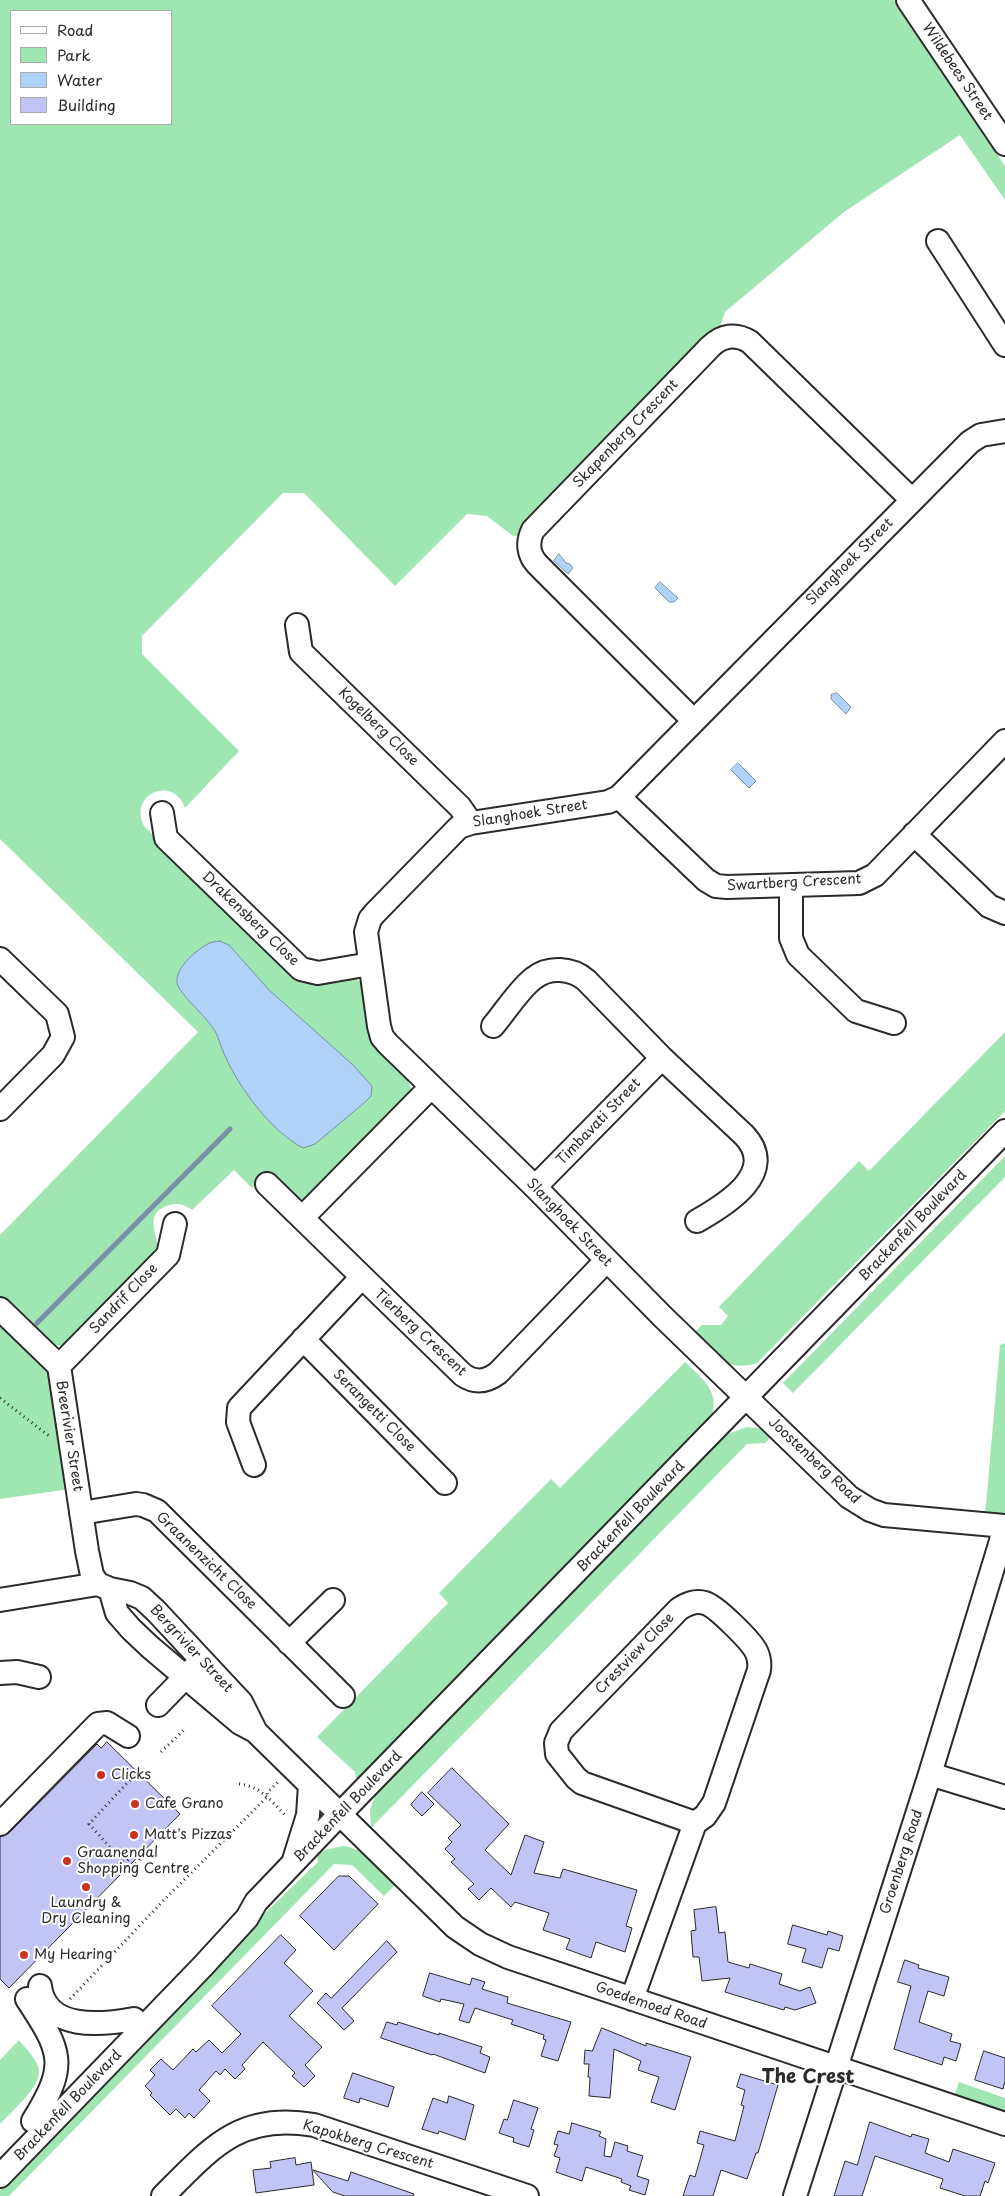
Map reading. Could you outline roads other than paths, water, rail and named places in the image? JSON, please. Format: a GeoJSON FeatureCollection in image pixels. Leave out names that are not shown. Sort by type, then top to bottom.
{"type":"FeatureCollection","features":[{"type":"Feature","properties":{"kind":"street","name":"Wildebees Street"},"geometry":{"type":"LineString","coordinates":[[908,0],[1005,144]]}},
{"type":"Feature","properties":{"kind":"street"},"geometry":{"type":"LineString","coordinates":[[938,241],[1005,345]]}},
{"type":"Feature","properties":{"kind":"street","name":"Skapenberg Crescent"},"geometry":{"type":"LineString","coordinates":[[694,721],[537,564],[530,554],[529,542],[533,530],[710,347],[730,336],[744,338],[750,342],[912,500]]}},
{"type":"Feature","properties":{"kind":"street","name":"Slanghoek Street"},"geometry":{"type":"LineString","coordinates":[[747,1397],[606,1261],[535,1187],[382,1037],[366,932],[370,919],[454,831],[471,823],[608,802],[620,797],[973,439],[981,435],[1005,431]]}},
{"type":"Feature","properties":{"kind":"street","name":"Kogelberg Close"},"geometry":{"type":"LineString","coordinates":[[297,625],[301,652],[460,806],[471,823]]}},
{"type":"Feature","properties":{"kind":"street","name":"Swartberg Crescent"},"geometry":{"type":"LineString","coordinates":[[620,797],[710,883],[727,887],[865,882],[1005,741]]}},
{"type":"Feature","properties":{"kind":"street","name":"Drakensberg Close"},"geometry":{"type":"LineString","coordinates":[[162,813],[166,838],[301,968],[312,973],[318,973],[370,964]]}},
{"type":"Feature","properties":{"kind":"street"},"geometry":{"type":"LineString","coordinates":[[914,834],[989,906],[1005,913]]}},
{"type":"Feature","properties":{"kind":"street"},"geometry":{"type":"LineString","coordinates":[[791,885],[791,938],[798,955],[856,1011],[894,1023]]}},
{"type":"Feature","properties":{"kind":"street"},"geometry":{"type":"LineString","coordinates":[[0,959],[57,1014],[63,1037],[53,1055],[0,1110]]}},
{"type":"Feature","properties":{"kind":"street"},"geometry":{"type":"LineString","coordinates":[[494,1026],[533,979],[543,974],[568,970],[576,972],[586,980],[662,1058],[750,1141],[756,1158],[756,1166],[750,1180],[721,1207],[697,1221]]}},
{"type":"Feature","properties":{"kind":"street","name":"Timbavati Street"},"geometry":{"type":"LineString","coordinates":[[535,1187],[662,1058]]}},
{"type":"Feature","properties":{"kind":"street"},"geometry":{"type":"LineString","coordinates":[[302,1218],[431,1087]]}},
{"type":"Feature","properties":{"kind":"street","name":"Brackenfell Boulevard"},"geometry":{"type":"LineString","coordinates":[[0,2176],[203,1966],[247,1918],[256,1902],[340,1814],[1005,1131]]}},
{"type":"Feature","properties":{"kind":"street","name":"Tierberg Crescent"},"geometry":{"type":"LineString","coordinates":[[267,1184],[462,1375],[474,1381],[487,1380],[498,1373],[606,1261]]}},
{"type":"Feature","properties":{"kind":"street","name":"Sandrif Close"},"geometry":{"type":"LineString","coordinates":[[59,1366],[168,1255],[175,1224]]}},
{"type":"Feature","properties":{"kind":"street"},"geometry":{"type":"LineString","coordinates":[[254,1465],[238,1422],[239,1408],[361,1278]]}},
{"type":"Feature","properties":{"kind":"street","name":"Breerivier Street"},"geometry":{"type":"LineString","coordinates":[[0,1309],[59,1366],[90,1570],[104,1586]]}},
{"type":"Feature","properties":{"kind":"street","name":"Serangetti Close"},"geometry":{"type":"LineString","coordinates":[[303,1339],[445,1483]]}},
{"type":"Feature","properties":{"kind":"street","name":"Joostenberg Road"},"geometry":{"type":"LineString","coordinates":[[747,1397],[848,1497],[870,1510],[898,1516],[1004,1526]]}},
{"type":"Feature","properties":{"kind":"street","name":"Graanenzicht Close"},"geometry":{"type":"LineString","coordinates":[[81,1513],[136,1504],[144,1505],[157,1512],[343,1696]]}},
{"type":"Feature","properties":{"kind":"street","name":"Groenberg Road"},"geometry":{"type":"LineString","coordinates":[[795,2196],[930,1774],[1004,1526]]}},
{"type":"Feature","properties":{"kind":"street"},"geometry":{"type":"LineString","coordinates":[[0,1600],[104,1586]]}},
{"type":"Feature","properties":{"kind":"street","name":"Bergrivier Street"},"geometry":{"type":"LineString","coordinates":[[104,1586],[117,1613],[150,1647],[240,1723],[255,1731],[340,1814]]}},
{"type":"Feature","properties":{"kind":"street","name":"Bergrivier Street"},"geometry":{"type":"LineString","coordinates":[[104,1586],[130,1592],[142,1598],[241,1702],[255,1731]]}},
{"type":"Feature","properties":{"kind":"street"},"geometry":{"type":"LineString","coordinates":[[289,1643],[333,1600]]}},
{"type":"Feature","properties":{"kind":"street","name":"Crestview Close"},"geometry":{"type":"LineString","coordinates":[[632,1999],[695,1823],[704,1816],[714,1803],[760,1664],[757,1652],[750,1643],[713,1606],[698,1602],[679,1609],[561,1730],[556,1743],[559,1759],[582,1783],[695,1823]]}},
{"type":"Feature","properties":{"kind":"street"},"geometry":{"type":"LineString","coordinates":[[158,1705],[202,1660]]}},
{"type":"Feature","properties":{"kind":"street"},"geometry":{"type":"LineString","coordinates":[[0,1673],[17,1672],[39,1677]]}},
{"type":"Feature","properties":{"kind":"street"},"geometry":{"type":"LineString","coordinates":[[0,1824],[98,1724],[107,1723],[128,1736]]}},
{"type":"Feature","properties":{"kind":"street"},"geometry":{"type":"LineString","coordinates":[[930,1774],[1005,1797]]}},
{"type":"Feature","properties":{"kind":"street"},"geometry":{"type":"LineString","coordinates":[[293,1863],[308,1815],[310,1785]]}},
{"type":"Feature","properties":{"kind":"street","name":"Goedemoed Road"},"geometry":{"type":"LineString","coordinates":[[340,1814],[455,1927],[467,1936],[508,1957],[1005,2124]]}},
{"type":"Feature","properties":{"kind":"street","name":"Brackenfell Boulevard"},"geometry":{"type":"LineString","coordinates":[[0,2155],[242,1909],[256,1902]]}},
{"type":"Feature","properties":{"kind":"street"},"geometry":{"type":"LineString","coordinates":[[33,2121],[52,2089],[57,2067],[54,2049],[34,1993],[57,2013],[66,2018],[89,2024],[106,2024],[134,2019]]}},
{"type":"Feature","properties":{"kind":"street","name":"Kapokberg Crescent"},"geometry":{"type":"LineString","coordinates":[[163,2196],[207,2151],[219,2142],[231,2135],[258,2125],[286,2122],[314,2125],[475,2188],[526,2196]]}},
{"type":"Feature","properties":{"kind":"water"},"geometry":{"type":"Polygon","coordinates":[[[559,554],[573,568],[568,574],[554,561],[559,554]]]}},
{"type":"Feature","properties":{"kind":"water"},"geometry":{"type":"Polygon","coordinates":[[[660,582],[678,598],[674,602],[669,602],[655,588],[660,582]]]}},
{"type":"Feature","properties":{"kind":"water"},"geometry":{"type":"Polygon","coordinates":[[[837,693],[851,707],[846,714],[831,699],[831,695],[837,693]]]}},
{"type":"Feature","properties":{"kind":"water"},"geometry":{"type":"Polygon","coordinates":[[[738,763],[756,781],[749,788],[731,770],[738,763]]]}},
{"type":"Feature","properties":{"kind":"water"},"geometry":{"type":"Polygon","coordinates":[[[220,941],[229,945],[269,990],[353,1065],[372,1086],[371,1096],[315,1144],[303,1148],[291,1141],[268,1120],[248,1095],[231,1069],[215,1031],[179,988],[177,978],[186,961],[207,944],[220,941]]]}},
{"type":"Feature","properties":{"kind":"waterway"},"geometry":{"type":"LineString","coordinates":[[37,1323],[230,1129]]}},
{"type":"Feature","properties":{"kind":"place","name":"Clicks"},"geometry":{"type":"Point","coordinates":[101,1775]}},
{"type":"Feature","properties":{"kind":"place","name":"Cafe Grano"},"geometry":{"type":"Point","coordinates":[135,1804]}},
{"type":"Feature","properties":{"kind":"place","name":"Matt's Pizzas"},"geometry":{"type":"Point","coordinates":[134,1835]}},
{"type":"Feature","properties":{"kind":"place","name":"Graanendal Shopping Centre"},"geometry":{"type":"Point","coordinates":[67,1861]}},
{"type":"Feature","properties":{"kind":"place","name":"Laundry & Dry Cleaning"},"geometry":{"type":"Point","coordinates":[86,1887]}},
{"type":"Feature","properties":{"kind":"place","name":"My Hearing"},"geometry":{"type":"Point","coordinates":[24,1955]}},
{"type":"Feature","properties":{"kind":"district","name":"The Crest"},"geometry":{"type":"Point","coordinates":[808,2078]}}]}
